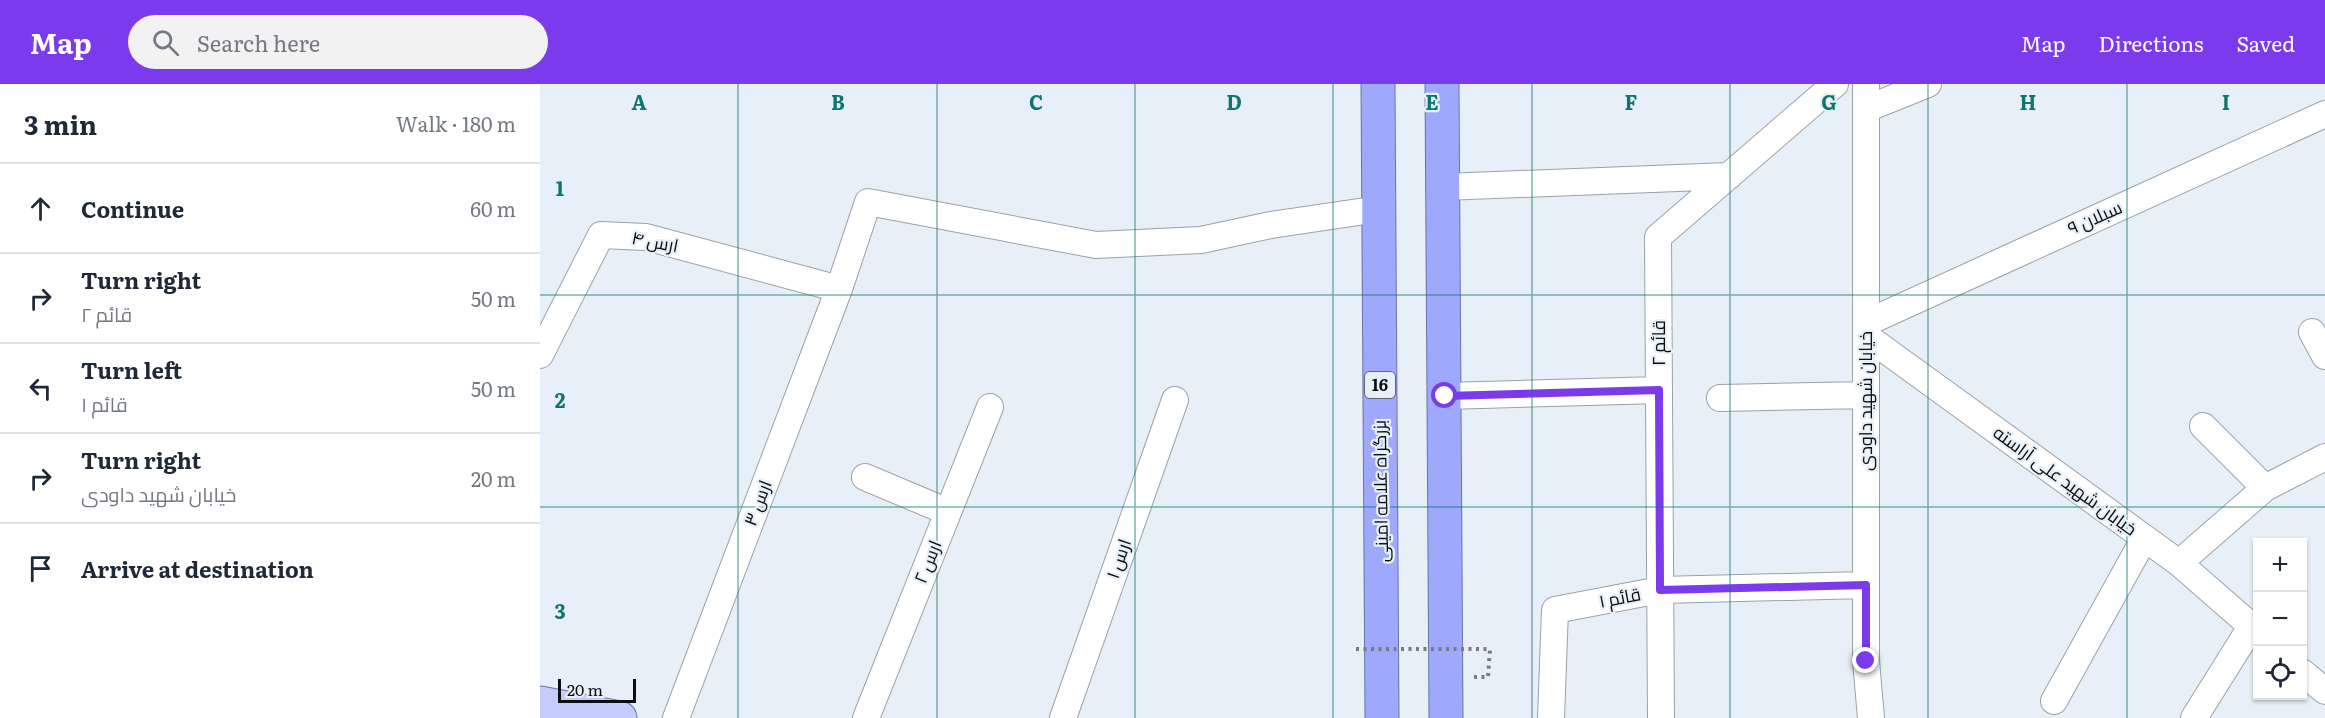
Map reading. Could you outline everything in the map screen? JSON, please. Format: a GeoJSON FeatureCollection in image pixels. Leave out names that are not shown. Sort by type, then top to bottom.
{"type":"FeatureCollection","features":[{"type":"Feature","properties":{"kind":"highway","name":"بزرگراه علامه امینی"},"geometry":{"type":"LineString","coordinates":[[1378,84],[1383,718]]}},
{"type":"Feature","properties":{"kind":"highway"},"geometry":{"type":"LineString","coordinates":[[1442,84],[1446,718]]}},
{"type":"Feature","properties":{"kind":"main road"},"geometry":{"type":"LineString","coordinates":[[540,703],[620,718]]}},
{"type":"Feature","properties":{"kind":"street","name":"قائم ۲"},"geometry":{"type":"LineString","coordinates":[[1660,718],[1658,237],[1835,84]]}},
{"type":"Feature","properties":{"kind":"street"},"geometry":{"type":"LineString","coordinates":[[1866,97],[1928,84]]}},
{"type":"Feature","properties":{"kind":"street","name":"خیابان شهید داودی"},"geometry":{"type":"LineString","coordinates":[[1866,97],[1866,661],[1871,718]]}},
{"type":"Feature","properties":{"kind":"street","name":"سبلان ۹"},"geometry":{"type":"LineString","coordinates":[[1866,329],[2325,114]]}},
{"type":"Feature","properties":{"kind":"street"},"geometry":{"type":"LineString","coordinates":[[1444,186],[1729,176]]}},
{"type":"Feature","properties":{"kind":"street","name":"ارس ۳"},"geometry":{"type":"LineString","coordinates":[[676,718],[839,289],[868,202],[1096,245],[1201,240],[1271,225],[1379,209]]}},
{"type":"Feature","properties":{"kind":"street","name":"ارس ۴"},"geometry":{"type":"LineString","coordinates":[[540,355],[601,235],[646,237],[839,289]]}},
{"type":"Feature","properties":{"kind":"street","name":"خیابان شهید علی آراسته"},"geometry":{"type":"LineString","coordinates":[[1866,329],[2178,563],[2253,629]]}},
{"type":"Feature","properties":{"kind":"street"},"geometry":{"type":"LineString","coordinates":[[2312,332],[2325,356]]}},
{"type":"Feature","properties":{"kind":"street"},"geometry":{"type":"LineString","coordinates":[[1445,396],[1659,390]]}},
{"type":"Feature","properties":{"kind":"street"},"geometry":{"type":"LineString","coordinates":[[1720,398],[1866,396]]}},
{"type":"Feature","properties":{"kind":"street","name":"ارس ۱"},"geometry":{"type":"LineString","coordinates":[[1063,718],[1175,400]]}},
{"type":"Feature","properties":{"kind":"street","name":"ارس ۲"},"geometry":{"type":"LineString","coordinates":[[866,718],[990,407]]}},
{"type":"Feature","properties":{"kind":"street"},"geometry":{"type":"LineString","coordinates":[[2203,426],[2265,488]]}},
{"type":"Feature","properties":{"kind":"street"},"geometry":{"type":"LineString","coordinates":[[2178,563],[2265,488],[2325,457]]}},
{"type":"Feature","properties":{"kind":"street"},"geometry":{"type":"LineString","coordinates":[[865,477],[948,512]]}},
{"type":"Feature","properties":{"kind":"street"},"geometry":{"type":"LineString","coordinates":[[2054,701],[2144,538]]}},
{"type":"Feature","properties":{"kind":"street","name":"قائم ۱"},"geometry":{"type":"LineString","coordinates":[[1551,718],[1555,610],[1660,590],[1866,585]]}},
{"type":"Feature","properties":{"kind":"street"},"geometry":{"type":"LineString","coordinates":[[2194,718],[2253,631]]}},
{"type":"Feature","properties":{"kind":"street"},"geometry":{"type":"LineString","coordinates":[[2307,676],[2325,691]]}},
{"type":"Feature","properties":{"kind":"path"},"geometry":{"type":"LineString","coordinates":[[1356,649],[1490,649],[1488,677]]}},
{"type":"Feature","properties":{"kind":"route"},"geometry":{"type":"LineString","coordinates":[[1445,396],[1659,390],[1660,590],[1866,585],[1866,661]]}}]}
